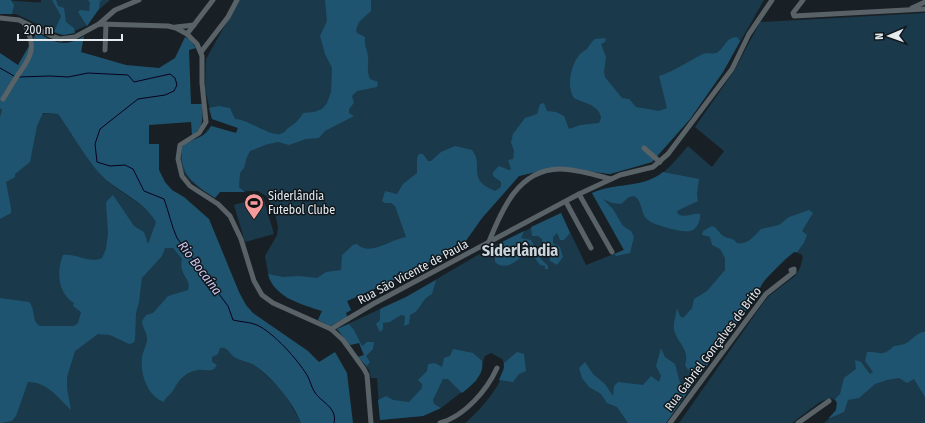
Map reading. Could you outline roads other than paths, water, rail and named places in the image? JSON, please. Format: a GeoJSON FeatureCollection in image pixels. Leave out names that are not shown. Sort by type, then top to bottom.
{"type":"FeatureCollection","features":[{"type":"Feature","properties":{"kind":"street"},"geometry":{"type":"LineString","coordinates":[[0,18],[13,18],[52,36],[64,39],[75,37],[99,24],[115,10],[139,0]]}},
{"type":"Feature","properties":{"kind":"street"},"geometry":{"type":"LineString","coordinates":[[187,34],[213,0]]}},
{"type":"Feature","properties":{"kind":"street"},"geometry":{"type":"LineString","coordinates":[[201,52],[228,17],[237,0]]}},
{"type":"Feature","properties":{"kind":"street"},"geometry":{"type":"LineString","coordinates":[[644,148],[660,162],[668,154],[728,75],[752,29],[772,0]]}},
{"type":"Feature","properties":{"kind":"street"},"geometry":{"type":"LineString","coordinates":[[804,0],[795,10],[793,15],[925,9]]}},
{"type":"Feature","properties":{"kind":"street"},"geometry":{"type":"LineString","coordinates":[[904,10],[925,2]]}},
{"type":"Feature","properties":{"kind":"street"},"geometry":{"type":"LineString","coordinates":[[110,14],[110,20],[113,25]]}},
{"type":"Feature","properties":{"kind":"street"},"geometry":{"type":"LineString","coordinates":[[3,99],[28,61],[32,40],[24,22]]}},
{"type":"Feature","properties":{"kind":"street"},"geometry":{"type":"LineString","coordinates":[[99,24],[173,27],[185,27],[195,24]]}},
{"type":"Feature","properties":{"kind":"street"},"geometry":{"type":"LineString","coordinates":[[105,50],[106,24]]}},
{"type":"Feature","properties":{"kind":"street"},"geometry":{"type":"LineString","coordinates":[[173,27],[187,34],[196,43],[201,52],[205,125],[199,133],[180,145],[178,158],[182,176],[193,188],[218,204],[230,216],[241,239],[254,282],[262,295],[273,303],[331,329],[343,340],[366,372],[371,423]]}},
{"type":"Feature","properties":{"kind":"street","name":"Rua São Vicente de Paula"},"geometry":{"type":"LineString","coordinates":[[331,329],[373,304],[488,244],[579,194],[611,179],[653,166],[660,162]]}},
{"type":"Feature","properties":{"kind":"street"},"geometry":{"type":"LineString","coordinates":[[488,244],[497,222],[514,192],[528,178],[545,171],[560,169],[611,179]]}},
{"type":"Feature","properties":{"kind":"street"},"geometry":{"type":"LineString","coordinates":[[579,194],[612,252]]}},
{"type":"Feature","properties":{"kind":"street"},"geometry":{"type":"LineString","coordinates":[[566,202],[591,248]]}},
{"type":"Feature","properties":{"kind":"street","name":"Rua Gabriel Gonçalves de Brito"},"geometry":{"type":"LineString","coordinates":[[670,423],[766,294],[792,272]]}},
{"type":"Feature","properties":{"kind":"street"},"geometry":{"type":"LineString","coordinates":[[440,423],[453,418],[469,405],[490,383],[498,368]]}},
{"type":"Feature","properties":{"kind":"street"},"geometry":{"type":"LineString","coordinates":[[798,423],[829,401]]}},
{"type":"Feature","properties":{"kind":"waterway","name":"Rio Bocaína"},"geometry":{"type":"LineString","coordinates":[[0,68],[14,76]]}},
{"type":"Feature","properties":{"kind":"waterway","name":"Rio Bocaína"},"geometry":{"type":"LineString","coordinates":[[19,77],[68,77],[88,73],[128,75],[134,82],[170,74],[175,78],[177,85],[174,91],[165,95],[138,99],[100,129],[95,144],[97,162],[110,166],[125,165],[133,169],[144,191],[164,199],[177,238],[228,306],[233,320],[257,325],[271,334],[285,347],[307,375],[317,395],[331,409],[335,417],[334,423]]}},
{"type":"Feature","properties":{"kind":"place","name":"Siderlândia Futebol Clube"},"geometry":{"type":"Point","coordinates":[254,220]}},
{"type":"Feature","properties":{"kind":"district","name":"Siderlândia"},"geometry":{"type":"Point","coordinates":[520,250]}}]}
